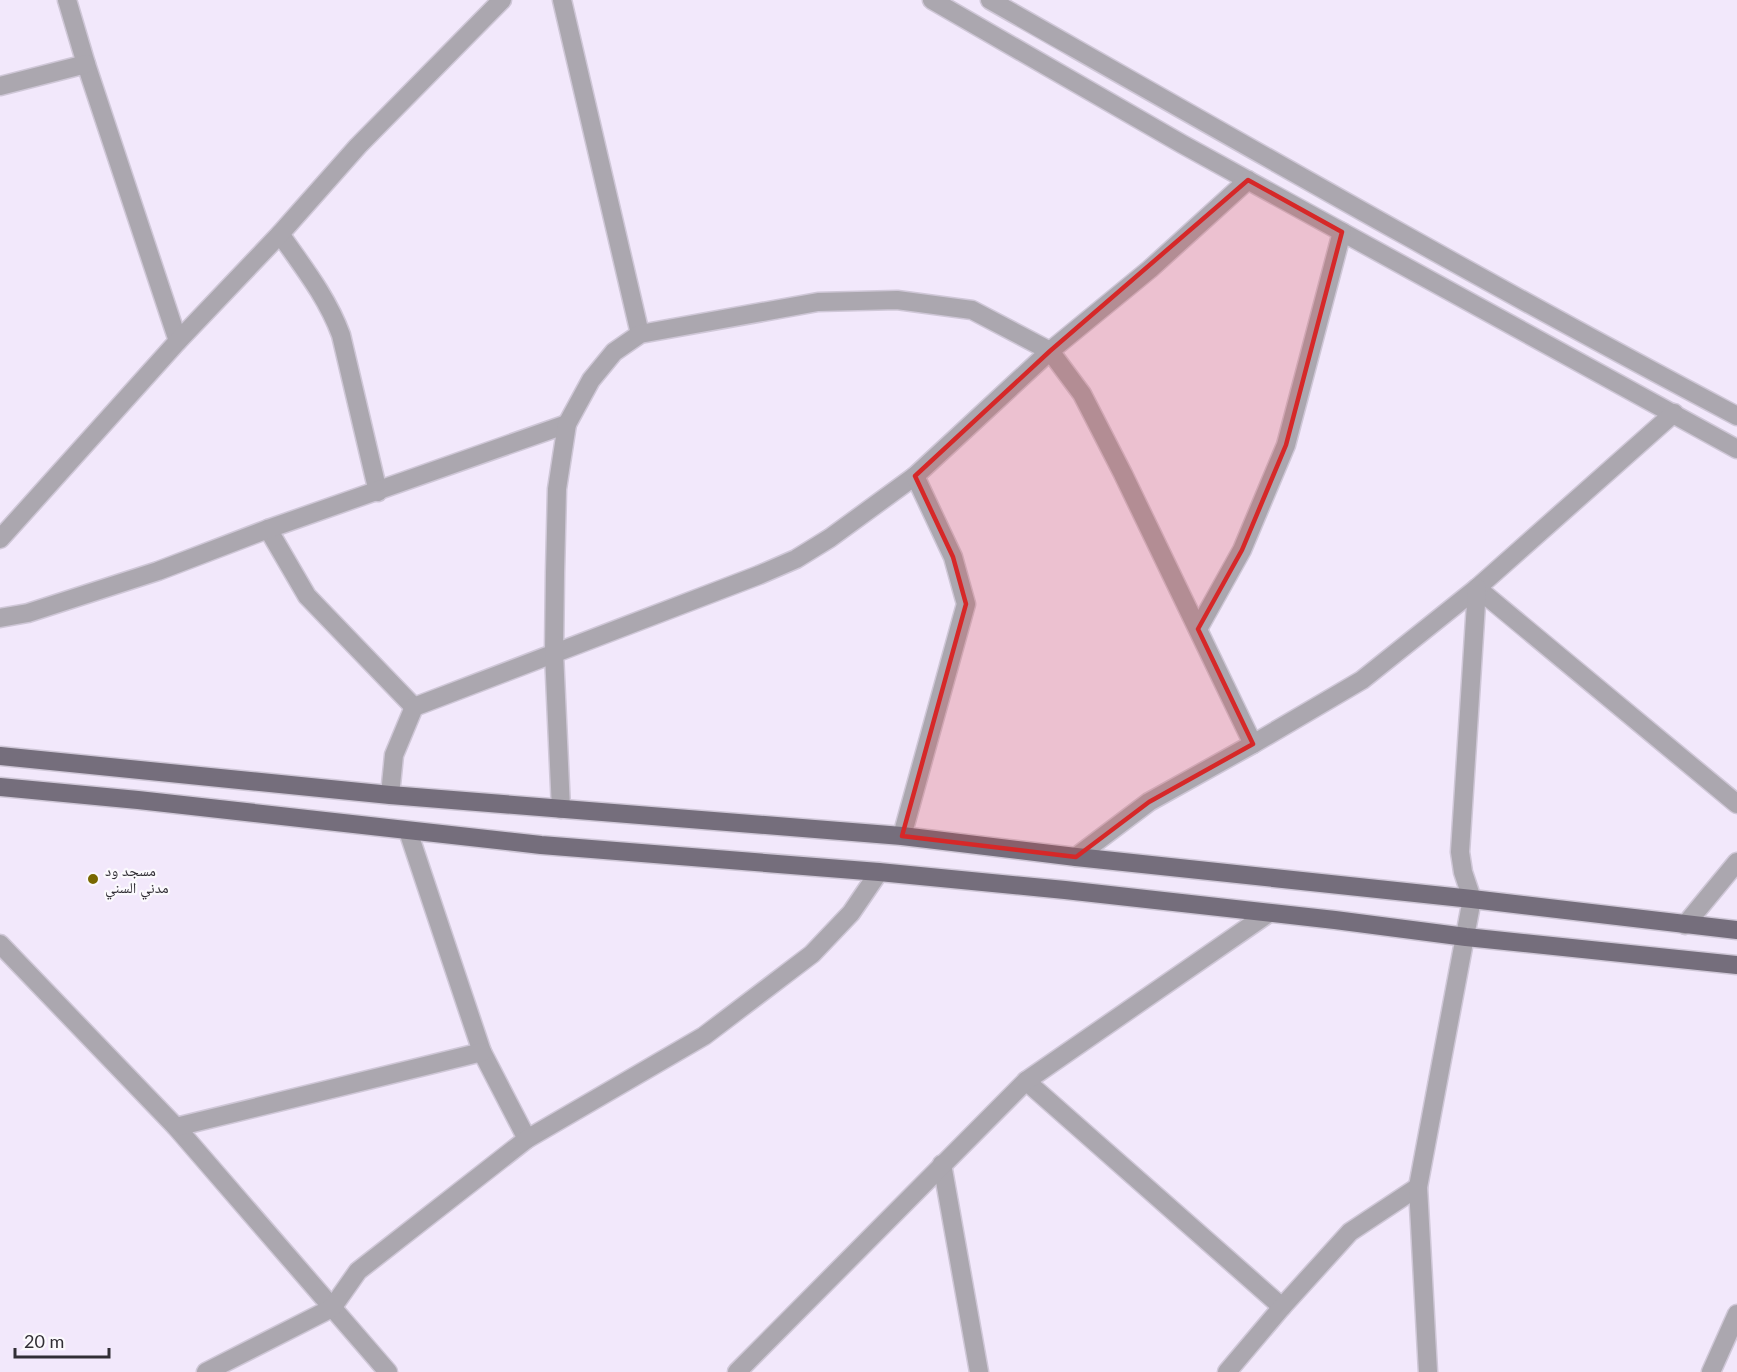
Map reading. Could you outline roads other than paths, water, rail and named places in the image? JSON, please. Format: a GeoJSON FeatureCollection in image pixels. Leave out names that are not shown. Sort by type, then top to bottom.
{"type":"FeatureCollection","features":[{"type":"Feature","properties":{"kind":"main road"},"geometry":{"type":"LineString","coordinates":[[0,756],[390,795],[902,836],[1737,930]]}},
{"type":"Feature","properties":{"kind":"main road"},"geometry":{"type":"LineString","coordinates":[[0,787],[541,845],[879,872],[1737,965]]}},
{"type":"Feature","properties":{"kind":"street"},"geometry":{"type":"LineString","coordinates":[[67,0],[178,341]]}},
{"type":"Feature","properties":{"kind":"street"},"geometry":{"type":"LineString","coordinates":[[0,539],[358,146],[502,0]]}},
{"type":"Feature","properties":{"kind":"street"},"geometry":{"type":"LineString","coordinates":[[562,0],[640,334]]}},
{"type":"Feature","properties":{"kind":"street"},"geometry":{"type":"LineString","coordinates":[[932,0],[1248,180],[1737,449]]}},
{"type":"Feature","properties":{"kind":"street"},"geometry":{"type":"LineString","coordinates":[[990,0],[1628,359],[1737,416]]}},
{"type":"Feature","properties":{"kind":"street"},"geometry":{"type":"LineString","coordinates":[[0,86],[86,64]]}},
{"type":"Feature","properties":{"kind":"street"},"geometry":{"type":"LineString","coordinates":[[390,795],[394,755],[414,707],[657,615],[796,559],[830,538],[915,476],[1050,351],[1150,269],[1248,180]]}},
{"type":"Feature","properties":{"kind":"street"},"geometry":{"type":"LineString","coordinates":[[1198,629],[1242,550],[1286,445],[1342,232]]}},
{"type":"Feature","properties":{"kind":"street"},"geometry":{"type":"LineString","coordinates":[[280,234],[332,311],[341,335],[378,492]]}},
{"type":"Feature","properties":{"kind":"street"},"geometry":{"type":"LineString","coordinates":[[561,809],[554,653],[557,489],[567,424],[591,380],[614,352],[640,334],[818,302],[897,300],[972,310],[1050,351],[1082,394],[1253,744]]}},
{"type":"Feature","properties":{"kind":"street"},"geometry":{"type":"LineString","coordinates":[[1076,857],[1149,802],[1362,680],[1477,588],[1674,413]]}},
{"type":"Feature","properties":{"kind":"street"},"geometry":{"type":"LineString","coordinates":[[0,618],[28,613],[158,571],[268,529],[567,424]]}},
{"type":"Feature","properties":{"kind":"street"},"geometry":{"type":"LineString","coordinates":[[902,836],[966,604],[953,557],[915,476]]}},
{"type":"Feature","properties":{"kind":"street"},"geometry":{"type":"LineString","coordinates":[[268,529],[307,596],[414,707]]}},
{"type":"Feature","properties":{"kind":"street"},"geometry":{"type":"LineString","coordinates":[[1477,588],[1737,804]]}},
{"type":"Feature","properties":{"kind":"street"},"geometry":{"type":"LineString","coordinates":[[1428,1372],[1418,1187],[1472,899],[1463,872],[1460,852],[1477,588]]}},
{"type":"Feature","properties":{"kind":"street"},"geometry":{"type":"LineString","coordinates":[[408,831],[482,1052],[527,1139]]}},
{"type":"Feature","properties":{"kind":"street"},"geometry":{"type":"LineString","coordinates":[[1685,925],[1737,862]]}},
{"type":"Feature","properties":{"kind":"street"},"geometry":{"type":"LineString","coordinates":[[206,1372],[332,1308],[358,1271],[527,1139],[704,1036],[812,954],[851,913],[879,872]]}},
{"type":"Feature","properties":{"kind":"street"},"geometry":{"type":"LineString","coordinates":[[737,1372],[1026,1082],[1269,913]]}},
{"type":"Feature","properties":{"kind":"street"},"geometry":{"type":"LineString","coordinates":[[0,944],[176,1127],[388,1372]]}},
{"type":"Feature","properties":{"kind":"street"},"geometry":{"type":"LineString","coordinates":[[176,1127],[482,1052]]}},
{"type":"Feature","properties":{"kind":"street"},"geometry":{"type":"LineString","coordinates":[[1026,1082],[1282,1307]]}},
{"type":"Feature","properties":{"kind":"street"},"geometry":{"type":"LineString","coordinates":[[942,1164],[979,1372]]}},
{"type":"Feature","properties":{"kind":"street"},"geometry":{"type":"LineString","coordinates":[[1227,1372],[1350,1232],[1418,1187]]}},
{"type":"Feature","properties":{"kind":"street"},"geometry":{"type":"LineString","coordinates":[[1711,1372],[1737,1314]]}},
{"type":"Feature","properties":{"kind":"place","name":"مسجد ود مدني السني"},"geometry":{"type":"Point","coordinates":[93,879]}}]}
